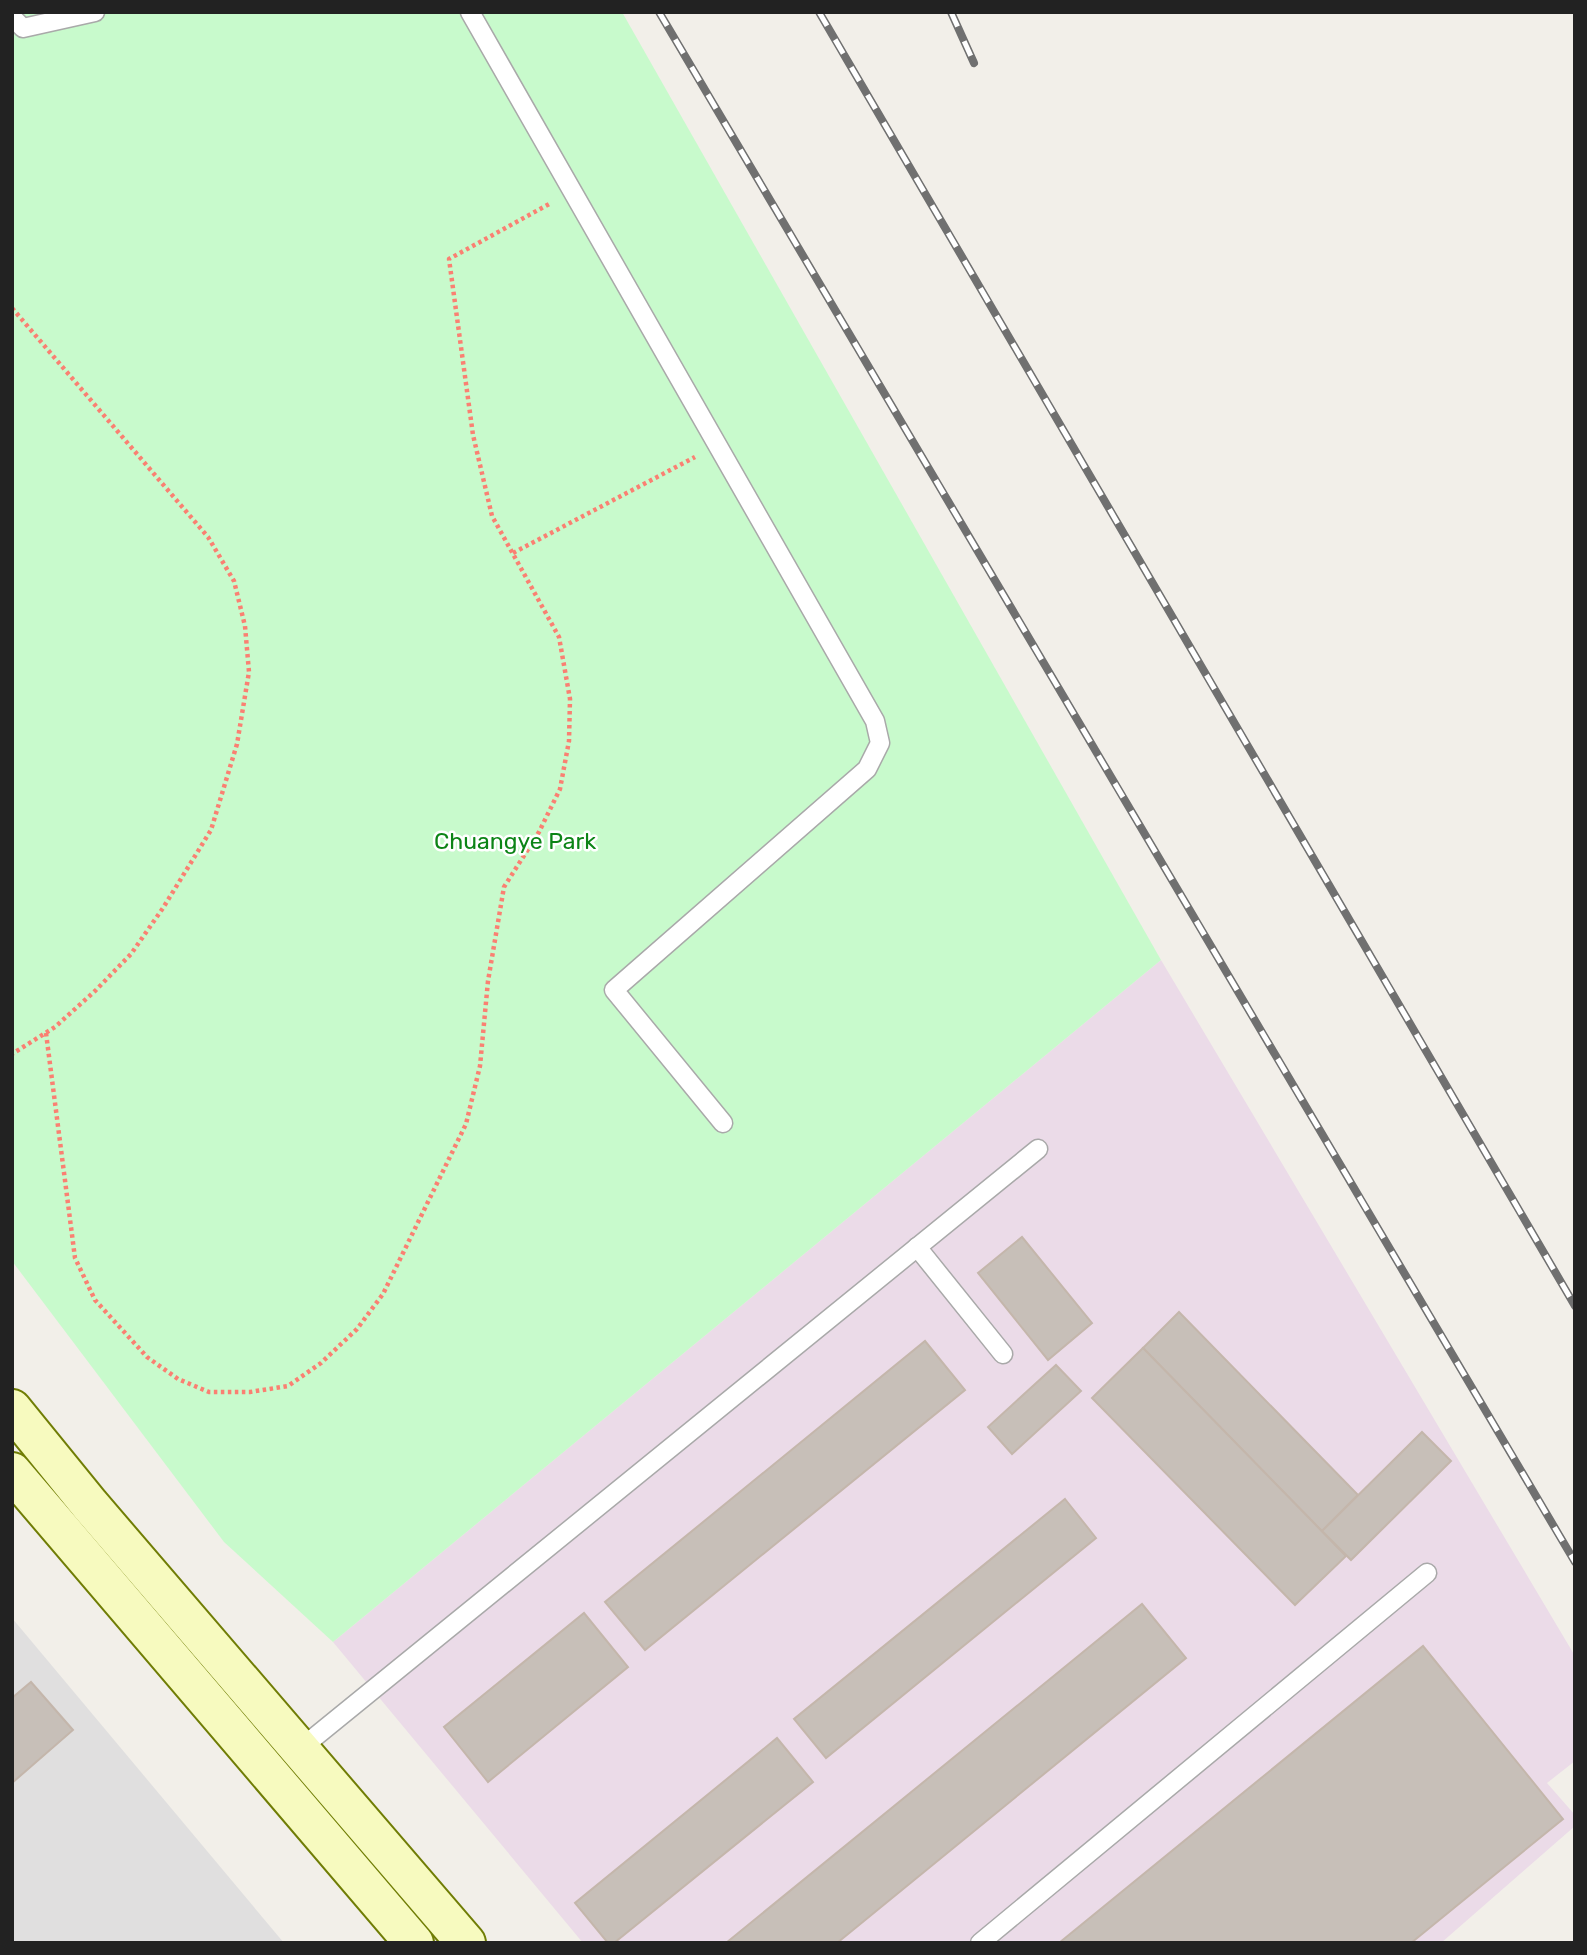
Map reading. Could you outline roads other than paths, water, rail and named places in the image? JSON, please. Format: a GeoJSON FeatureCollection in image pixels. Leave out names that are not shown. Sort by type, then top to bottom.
{"type":"FeatureCollection","features":[{"type":"Feature","properties":{"kind":"street"},"geometry":{"type":"LineString","coordinates":[[12,1409],[90,1505],[466,1943]]}},
{"type":"Feature","properties":{"kind":"street"},"geometry":{"type":"LineString","coordinates":[[12,1472],[414,1943]]}},
{"type":"Feature","properties":{"kind":"lane"},"geometry":{"type":"LineString","coordinates":[[12,16],[23,28],[95,12]]}},
{"type":"Feature","properties":{"kind":"lane"},"geometry":{"type":"LineString","coordinates":[[470,12],[875,721],[880,743],[867,769],[614,990],[723,1123]]}},
{"type":"Feature","properties":{"kind":"lane"},"geometry":{"type":"LineString","coordinates":[[300,1749],[1038,1149]]}},
{"type":"Feature","properties":{"kind":"lane"},"geometry":{"type":"LineString","coordinates":[[917,1247],[1003,1354]]}},
{"type":"Feature","properties":{"kind":"lane"},"geometry":{"type":"LineString","coordinates":[[980,1943],[1427,1573]]}},
{"type":"Feature","properties":{"kind":"railway"},"geometry":{"type":"LineString","coordinates":[[659,12],[1575,1562]]}},
{"type":"Feature","properties":{"kind":"railway"},"geometry":{"type":"LineString","coordinates":[[819,12],[1575,1306]]}},
{"type":"Feature","properties":{"kind":"railway"},"geometry":{"type":"LineString","coordinates":[[951,12],[974,63]]}},
{"type":"Feature","properties":{"kind":"park label","name":"Chuangye Park"},"geometry":{"type":"Point","coordinates":[515,841]}}]}
